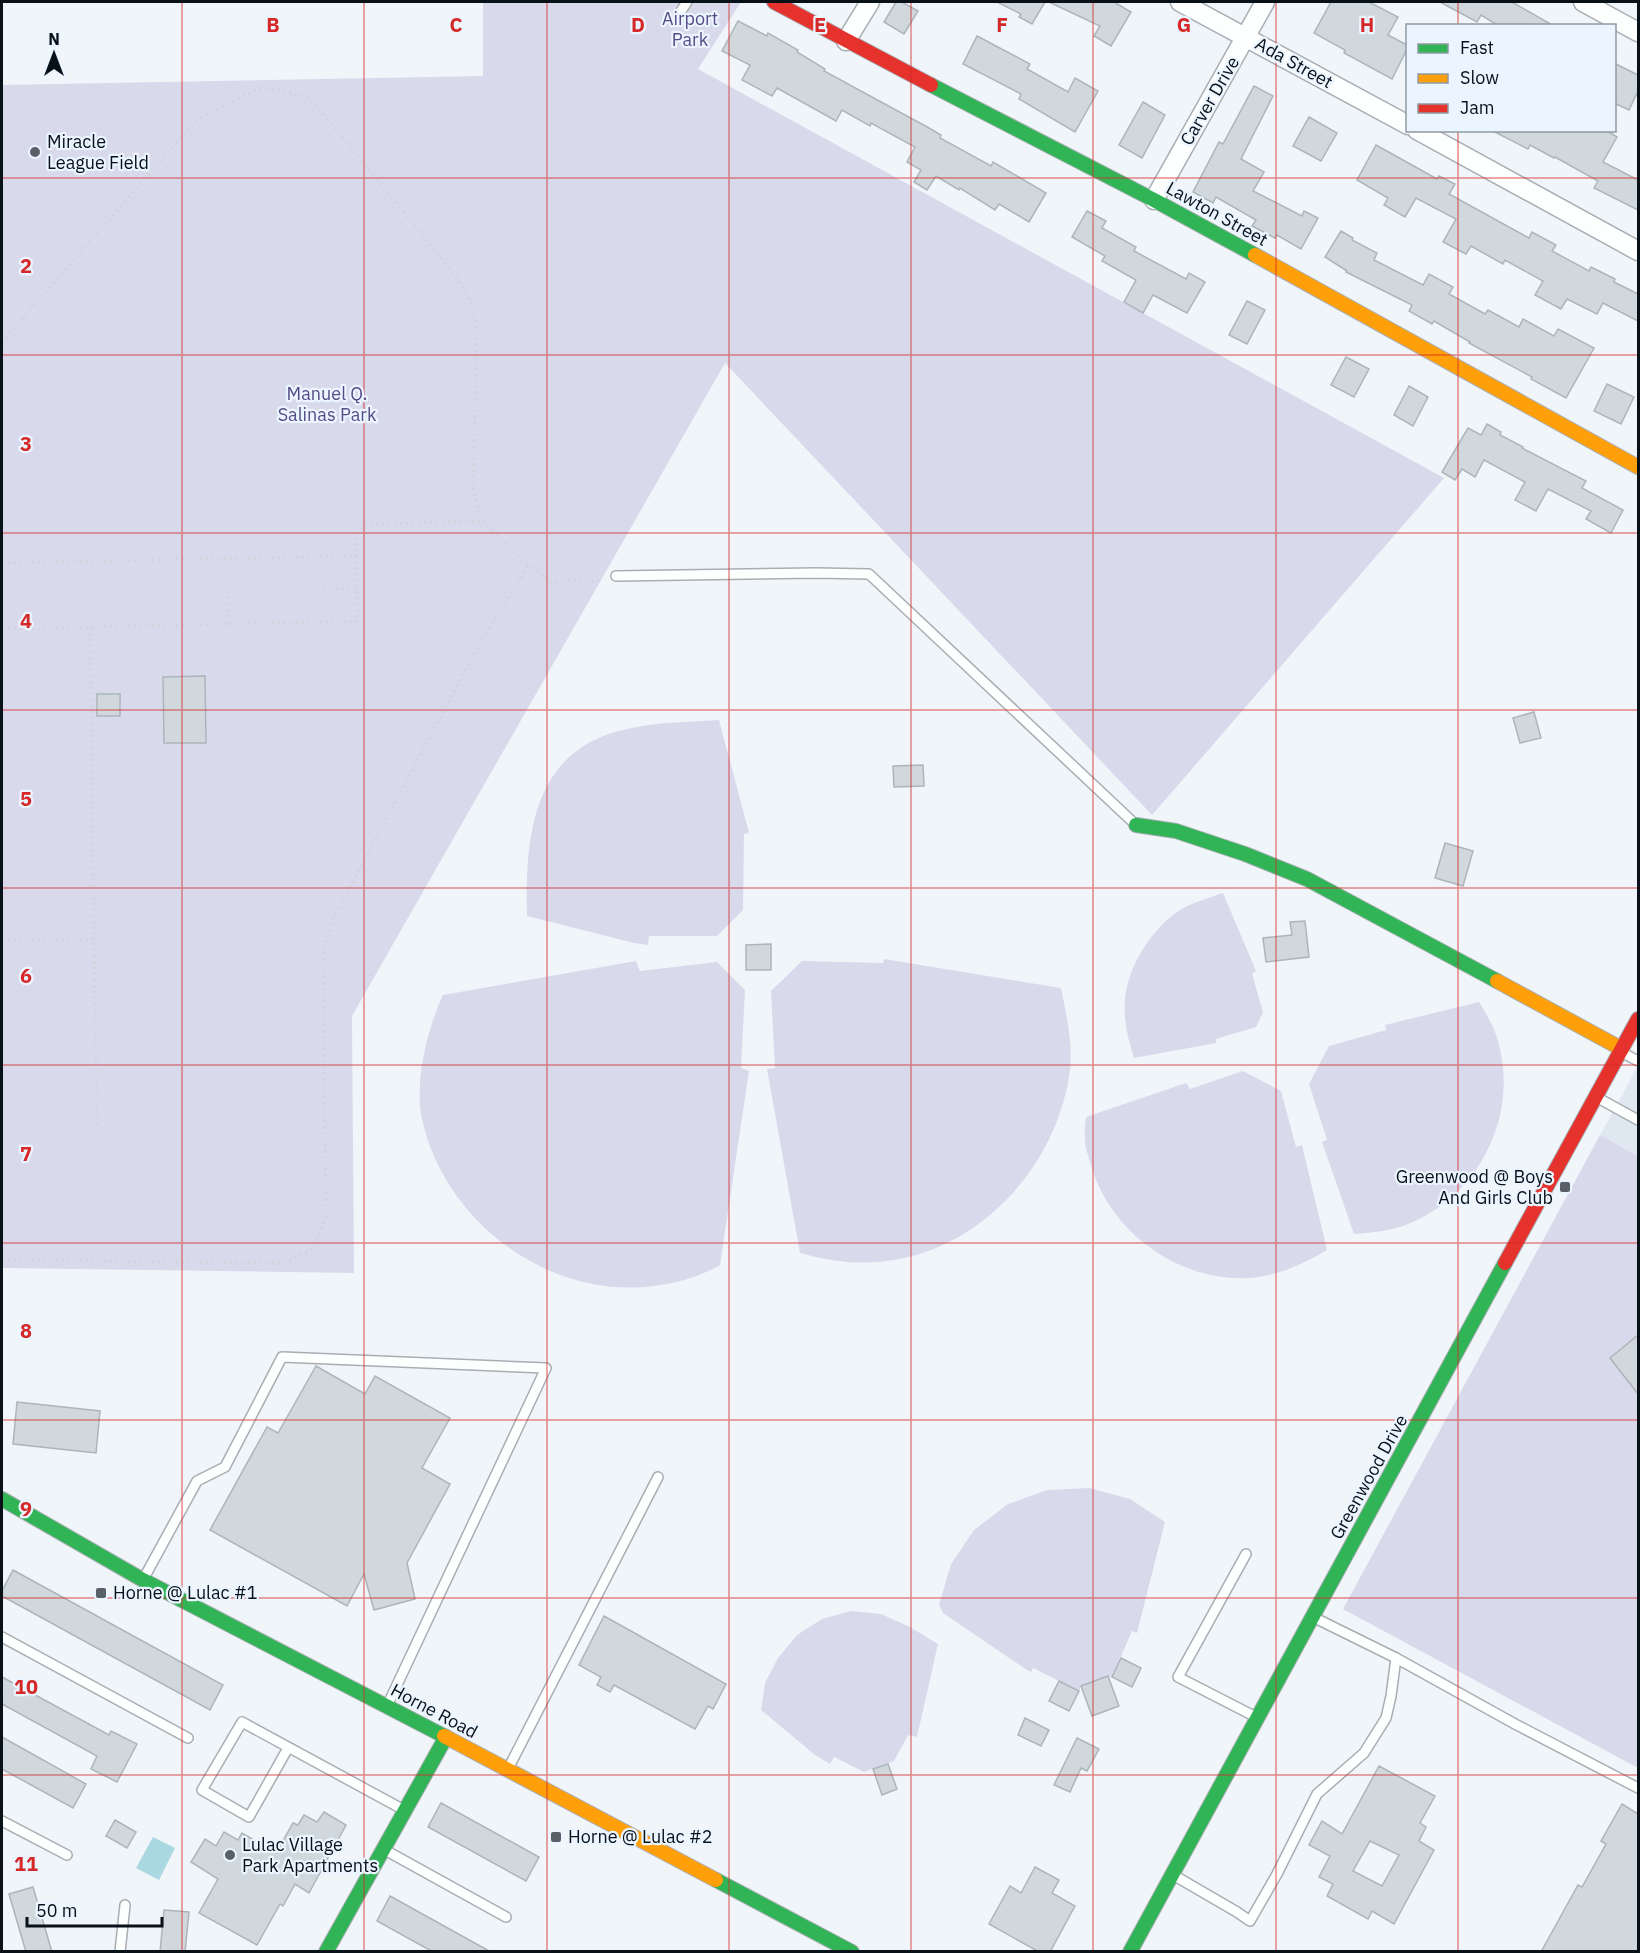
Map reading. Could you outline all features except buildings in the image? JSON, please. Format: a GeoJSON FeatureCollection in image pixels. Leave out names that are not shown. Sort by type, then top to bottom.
{"type":"FeatureCollection","features":[{"type":"Feature","properties":{"kind":"main road","name":"Lawton Street"},"geometry":{"type":"LineString","coordinates":[[774,2],[1154,200],[1638,467]]}},
{"type":"Feature","properties":{"kind":"main road"},"geometry":{"type":"LineString","coordinates":[[1136,825],[1176,831],[1245,854],[1307,879],[1403,929],[1621,1050]]}},
{"type":"Feature","properties":{"kind":"main road","name":"Greenwood Drive"},"geometry":{"type":"LineString","coordinates":[[1131,1952],[1638,1019]]}},
{"type":"Feature","properties":{"kind":"main road","name":"Horne Road"},"geometry":{"type":"LineString","coordinates":[[2,1501],[143,1580],[508,1769],[852,1952]]}},
{"type":"Feature","properties":{"kind":"main road"},"geometry":{"type":"LineString","coordinates":[[326,1952],[446,1737]]}},
{"type":"Feature","properties":{"kind":"street"},"geometry":{"type":"LineString","coordinates":[[846,41],[870,2]]}},
{"type":"Feature","properties":{"kind":"street","name":"Ada Street"},"geometry":{"type":"LineString","coordinates":[[1180,2],[1406,124]]}},
{"type":"Feature","properties":{"kind":"street","name":"Carver Drive"},"geometry":{"type":"LineString","coordinates":[[1154,200],[1265,2]]}},
{"type":"Feature","properties":{"kind":"street"},"geometry":{"type":"LineString","coordinates":[[1583,2],[1638,32]]}},
{"type":"Feature","properties":{"kind":"street"},"geometry":{"type":"LineString","coordinates":[[1421,132],[1638,251]]}},
{"type":"Feature","properties":{"kind":"lane"},"geometry":{"type":"LineString","coordinates":[[679,15],[687,2]]}},
{"type":"Feature","properties":{"kind":"lane"},"geometry":{"type":"LineString","coordinates":[[616,576],[869,574],[1136,825]]}},
{"type":"Feature","properties":{"kind":"lane"},"geometry":{"type":"LineString","coordinates":[[1621,1050],[1638,1061]]}},
{"type":"Feature","properties":{"kind":"lane"},"geometry":{"type":"LineString","coordinates":[[1596,1097],[1635,1117]]}},
{"type":"Feature","properties":{"kind":"lane"},"geometry":{"type":"LineString","coordinates":[[143,1580],[197,1481],[225,1467],[282,1357],[546,1368],[387,1706]]}},
{"type":"Feature","properties":{"kind":"lane"},"geometry":{"type":"LineString","coordinates":[[508,1769],[658,1477]]}},
{"type":"Feature","properties":{"kind":"lane"},"geometry":{"type":"LineString","coordinates":[[1246,1554],[1178,1677],[1258,1718]]}},
{"type":"Feature","properties":{"kind":"lane"},"geometry":{"type":"LineString","coordinates":[[1312,1617],[1396,1658],[1515,1724],[1638,1788]]}},
{"type":"Feature","properties":{"kind":"lane"},"geometry":{"type":"LineString","coordinates":[[2,1637],[188,1738]]}},
{"type":"Feature","properties":{"kind":"lane"},"geometry":{"type":"LineString","coordinates":[[1172,1875],[1250,1921],[1277,1874],[1317,1794],[1364,1753],[1386,1718],[1396,1658]]}},
{"type":"Feature","properties":{"kind":"lane"},"geometry":{"type":"LineString","coordinates":[[288,1748],[249,1817],[202,1790],[242,1722],[405,1810]]}},
{"type":"Feature","properties":{"kind":"lane"},"geometry":{"type":"LineString","coordinates":[[2,1821],[67,1855]]}},
{"type":"Feature","properties":{"kind":"lane"},"geometry":{"type":"LineString","coordinates":[[383,1849],[506,1917]]}},
{"type":"Feature","properties":{"kind":"lane"},"geometry":{"type":"LineString","coordinates":[[120,1952],[125,1905]]}},
{"type":"Feature","properties":{"kind":"path"},"geometry":{"type":"LineString","coordinates":[[2,342],[196,119],[257,90],[279,90],[310,98],[458,279],[469,299],[477,326],[473,487],[482,521],[552,583],[574,580],[597,581],[616,576]]}},
{"type":"Feature","properties":{"kind":"path"},"geometry":{"type":"LineString","coordinates":[[2,629],[358,621],[356,532],[364,524],[482,521]]}},
{"type":"Feature","properties":{"kind":"path"},"geometry":{"type":"LineString","coordinates":[[2,563],[357,556]]}},
{"type":"Feature","properties":{"kind":"path"},"geometry":{"type":"LineString","coordinates":[[2,1260],[285,1263],[314,1248],[326,1217],[323,954],[332,921],[482,641],[529,564]]}},
{"type":"Feature","properties":{"kind":"path"},"geometry":{"type":"LineString","coordinates":[[324,589],[358,589]]}},
{"type":"Feature","properties":{"kind":"path"},"geometry":{"type":"LineString","coordinates":[[229,591],[229,625]]}},
{"type":"Feature","properties":{"kind":"path"},"geometry":{"type":"LineString","coordinates":[[90,627],[97,1126]]}},
{"type":"Feature","properties":{"kind":"path"},"geometry":{"type":"LineString","coordinates":[[2,942],[94,939]]}},
{"type":"Feature","properties":{"kind":"shaded area"},"geometry":{"type":"Polygon","coordinates":[[[1638,1066],[1638,1156],[1600,1135],[1638,1066]]]}},
{"type":"Feature","properties":{"kind":"shaded area"},"geometry":{"type":"Polygon","coordinates":[[[153,1837],[175,1848],[159,1880],[136,1868],[153,1837]]]}},
{"type":"Feature","properties":{"kind":"green space","name":"Manuel Q. Salinas Park"},"geometry":{"type":"Polygon","coordinates":[[[483,2],[741,2],[698,69],[1444,478],[1152,815],[725,363],[352,1016],[354,1273],[2,1268],[2,85],[483,76],[483,2]]]}},
{"type":"Feature","properties":{"kind":"green space"},"geometry":{"type":"Polygon","coordinates":[[[719,720],[749,833],[744,834],[743,910],[717,936],[649,936],[648,945],[527,916],[528,856],[533,827],[541,800],[553,776],[571,755],[595,739],[627,729],[719,720]]]}},
{"type":"Feature","properties":{"kind":"green space"},"geometry":{"type":"Polygon","coordinates":[[[1223,893],[1256,971],[1252,974],[1263,1012],[1256,1027],[1216,1039],[1216,1043],[1134,1058],[1126,1029],[1125,999],[1136,961],[1151,937],[1180,910],[1223,893]]]}},
{"type":"Feature","properties":{"kind":"green space"},"geometry":{"type":"Polygon","coordinates":[[[884,959],[1061,988],[1071,1048],[1070,1069],[1063,1104],[1050,1137],[1032,1168],[1010,1196],[984,1220],[954,1240],[921,1253],[886,1261],[864,1263],[800,1253],[767,1069],[775,1068],[771,991],[802,961],[883,963],[884,959]]]}},
{"type":"Feature","properties":{"kind":"green space"},"geometry":{"type":"Polygon","coordinates":[[[636,961],[640,971],[717,962],[745,990],[741,1068],[749,1071],[720,1265],[676,1282],[620,1287],[581,1281],[544,1268],[510,1248],[479,1222],[454,1192],[434,1157],[422,1119],[420,1089],[427,1040],[443,995],[636,961]]]}},
{"type":"Feature","properties":{"kind":"green space"},"geometry":{"type":"Polygon","coordinates":[[[1479,1002],[1496,1035],[1503,1064],[1503,1093],[1498,1122],[1488,1149],[1473,1174],[1454,1195],[1430,1213],[1397,1228],[1354,1234],[1322,1142],[1327,1140],[1309,1084],[1329,1046],[1386,1030],[1385,1025],[1479,1002]]]}},
{"type":"Feature","properties":{"kind":"green space"},"geometry":{"type":"Polygon","coordinates":[[[1243,1071],[1281,1091],[1296,1147],[1302,1145],[1327,1250],[1290,1268],[1270,1275],[1249,1278],[1223,1277],[1197,1271],[1172,1261],[1129,1230],[1112,1210],[1099,1187],[1085,1143],[1086,1117],[1186,1083],[1190,1089],[1243,1071]]]}},
{"type":"Feature","properties":{"kind":"green space"},"geometry":{"type":"Polygon","coordinates":[[[1600,1135],[1638,1156],[1638,1768],[1343,1609],[1600,1135]]]}},
{"type":"Feature","properties":{"kind":"green space"},"geometry":{"type":"Polygon","coordinates":[[[1089,1488],[1130,1499],[1165,1522],[1137,1633],[1132,1631],[1112,1677],[1108,1676],[1081,1686],[1079,1691],[1033,1668],[1031,1672],[1027,1670],[943,1613],[939,1605],[951,1564],[974,1530],[1008,1504],[1047,1490],[1089,1488]]]}},
{"type":"Feature","properties":{"kind":"green space"},"geometry":{"type":"Polygon","coordinates":[[[851,1611],[881,1614],[910,1627],[938,1644],[917,1737],[908,1735],[894,1761],[864,1772],[834,1757],[830,1764],[815,1755],[761,1710],[765,1683],[778,1658],[797,1635],[822,1619],[851,1611]]]}},
{"type":"Feature","properties":{"kind":"traffic: fast"},"geometry":{"type":"LineString","coordinates":[[931,85],[1255,255]]}},
{"type":"Feature","properties":{"kind":"traffic: fast"},"geometry":{"type":"LineString","coordinates":[[1136,825],[1176,831],[1245,854],[1307,879],[1497,981]]}},
{"type":"Feature","properties":{"kind":"traffic: fast"},"geometry":{"type":"LineString","coordinates":[[1130,1952],[1505,1263]]}},
{"type":"Feature","properties":{"kind":"traffic: fast"},"geometry":{"type":"LineString","coordinates":[[2,1499],[143,1580],[444,1736]]}},
{"type":"Feature","properties":{"kind":"traffic: fast"},"geometry":{"type":"LineString","coordinates":[[326,1952],[446,1737]]}},
{"type":"Feature","properties":{"kind":"traffic: fast"},"geometry":{"type":"LineString","coordinates":[[716,1880],[852,1952]]}},
{"type":"Feature","properties":{"kind":"traffic: slow"},"geometry":{"type":"LineString","coordinates":[[1255,255],[1638,467]]}},
{"type":"Feature","properties":{"kind":"traffic: slow"},"geometry":{"type":"LineString","coordinates":[[1497,981],[1622,1049]]}},
{"type":"Feature","properties":{"kind":"traffic: slow"},"geometry":{"type":"LineString","coordinates":[[444,1736],[716,1880]]}},
{"type":"Feature","properties":{"kind":"traffic: jam"},"geometry":{"type":"LineString","coordinates":[[774,2],[931,85]]}},
{"type":"Feature","properties":{"kind":"traffic: jam"},"geometry":{"type":"LineString","coordinates":[[1505,1263],[1638,1019]]}},
{"type":"Feature","properties":{"kind":"place","name":"Miracle League Field"},"geometry":{"type":"Point","coordinates":[35,152]}},
{"type":"Feature","properties":{"kind":"place","name":"Greenwood @ Boys And Girls Club"},"geometry":{"type":"Point","coordinates":[1565,1187]}},
{"type":"Feature","properties":{"kind":"place","name":"Horne @ Lulac #1"},"geometry":{"type":"Point","coordinates":[101,1593]}},
{"type":"Feature","properties":{"kind":"place","name":"Horne @ Lulac #2"},"geometry":{"type":"Point","coordinates":[556,1837]}},
{"type":"Feature","properties":{"kind":"place","name":"Lulac Village Park Apartments"},"geometry":{"type":"Point","coordinates":[230,1855]}},
{"type":"Feature","properties":{"kind":"park label","name":"Airport Park"},"geometry":{"type":"Point","coordinates":[690,29]}}]}
